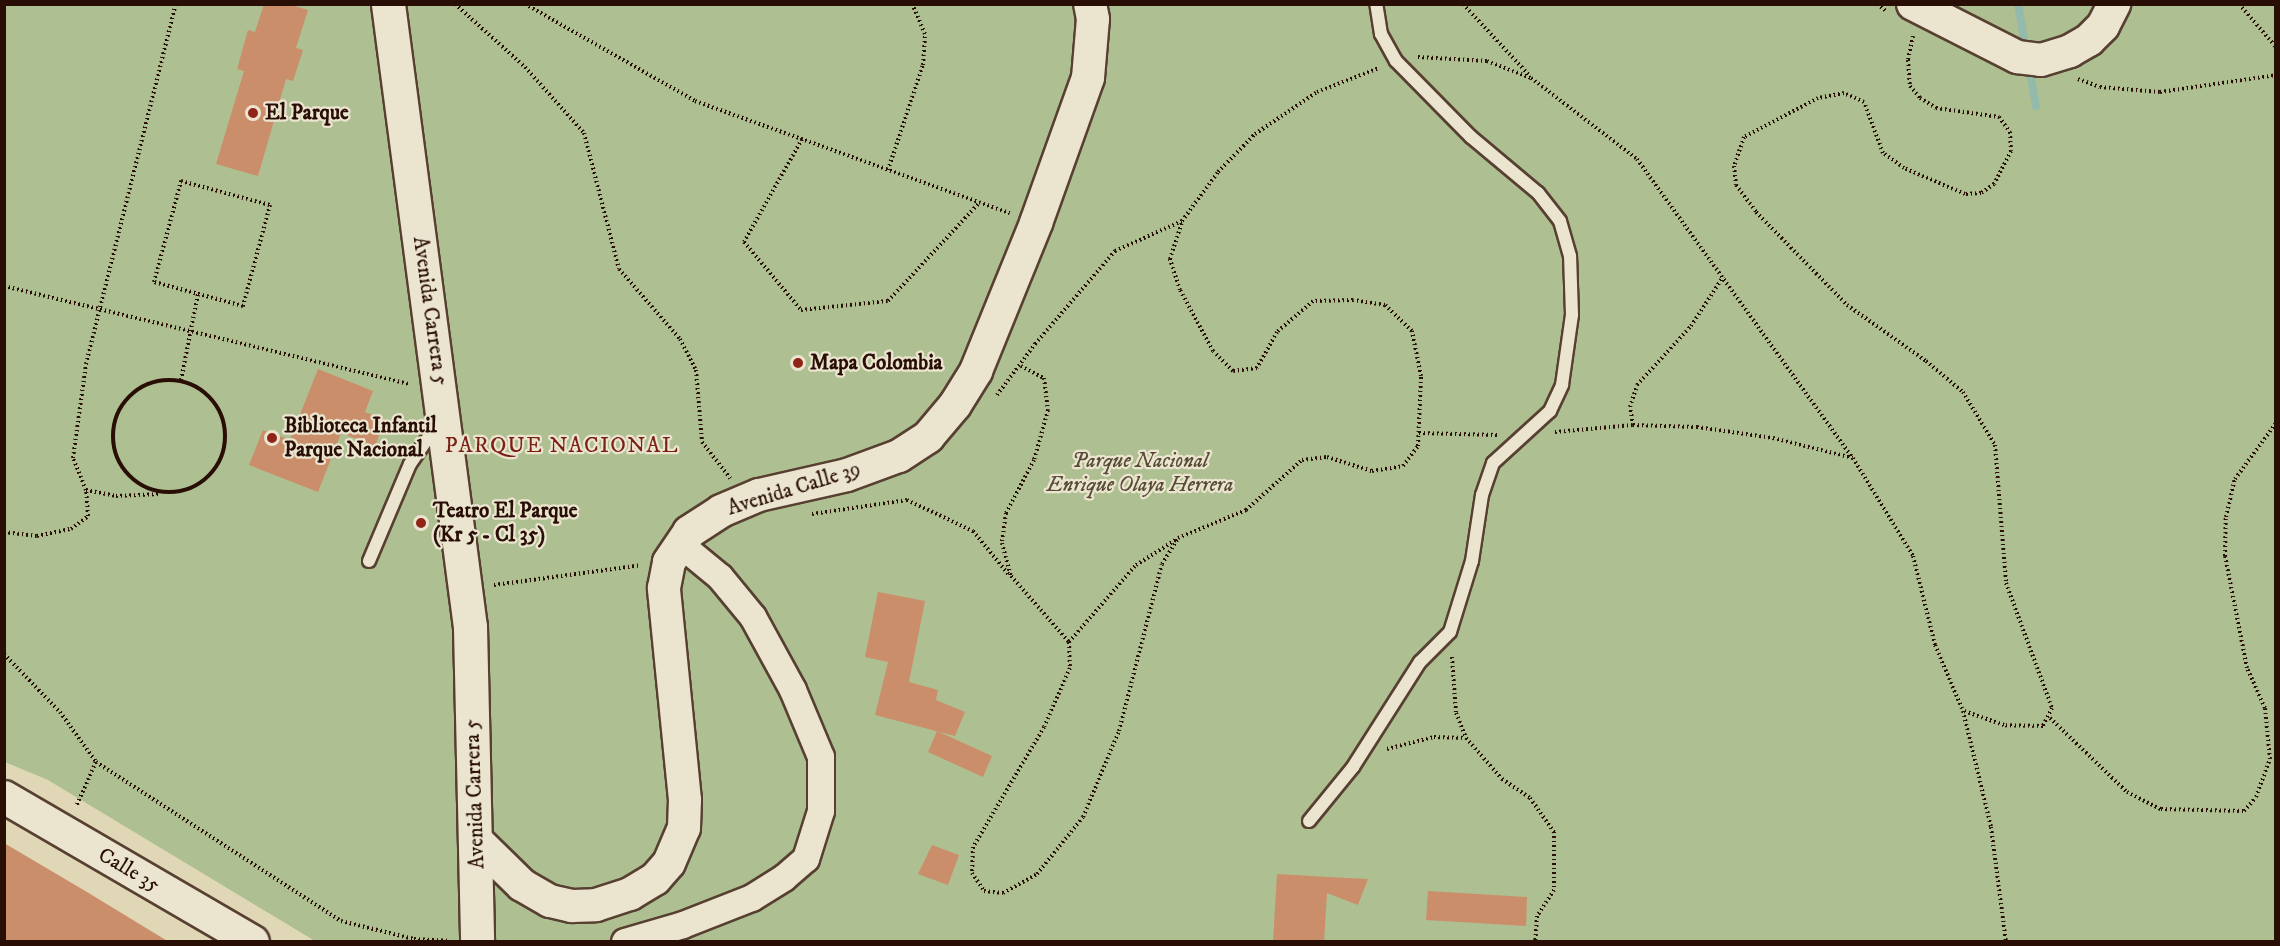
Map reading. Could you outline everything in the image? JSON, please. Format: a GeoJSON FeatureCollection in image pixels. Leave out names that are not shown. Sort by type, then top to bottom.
{"type":"FeatureCollection","features":[{"type":"Feature","properties":{"kind":"main road","name":"Avenida Carrera 5"},"geometry":{"type":"LineString","coordinates":[[388,4],[466,588],[476,840],[477,942]]}},
{"type":"Feature","properties":{"kind":"street","name":"Avenida Calle 39"},"geometry":{"type":"LineString","coordinates":[[674,553],[689,532],[720,511],[759,495],[847,475],[899,456],[928,437],[976,371],[1036,223],[1088,78],[1093,19],[1090,4]]}},
{"type":"Feature","properties":{"kind":"street"},"geometry":{"type":"LineString","coordinates":[[1902,15],[2029,58],[2070,51],[2089,40],[2103,26],[2114,4]]}},
{"type":"Feature","properties":{"kind":"street"},"geometry":{"type":"LineString","coordinates":[[476,840],[522,885],[550,901],[572,906],[596,905],[630,894],[655,879],[669,863],[684,828],[685,800],[664,588],[674,553],[720,577],[753,618],[793,690],[821,757],[821,811],[806,859],[784,878],[752,898],[683,925],[625,942]]}},
{"type":"Feature","properties":{"kind":"street","name":"Calle 35"},"geometry":{"type":"LineString","coordinates":[[4,797],[253,942]]}},
{"type":"Feature","properties":{"kind":"lane"},"geometry":{"type":"LineString","coordinates":[[1309,821],[1353,767],[1420,662],[1450,632],[1472,561],[1482,495],[1492,463],[1550,411],[1562,385],[1572,315],[1570,256],[1560,221],[1538,193],[1471,137],[1396,61],[1381,33],[1376,4]]}},
{"type":"Feature","properties":{"kind":"lane"},"geometry":{"type":"LineString","coordinates":[[369,561],[410,464],[442,403]]}},
{"type":"Feature","properties":{"kind":"path"},"geometry":{"type":"LineString","coordinates":[[4,532],[37,536],[71,529],[88,516],[86,490],[73,458],[86,364],[176,4]]}},
{"type":"Feature","properties":{"kind":"path"},"geometry":{"type":"LineString","coordinates":[[455,4],[525,67],[584,133],[619,269],[680,339],[696,370],[702,442],[723,474],[759,495]]}},
{"type":"Feature","properties":{"kind":"path"},"geometry":{"type":"LineString","coordinates":[[525,4],[695,101],[1036,223]]}},
{"type":"Feature","properties":{"kind":"path"},"geometry":{"type":"LineString","coordinates":[[888,170],[923,65],[925,33],[912,4]]}},
{"type":"Feature","properties":{"kind":"path"},"geometry":{"type":"LineString","coordinates":[[1462,4],[1531,78],[1637,159],[1853,458],[1913,556],[1935,645],[1963,711],[1991,827],[2006,942]]}},
{"type":"Feature","properties":{"kind":"path"},"geometry":{"type":"LineString","coordinates":[[1877,4],[1902,15],[1913,35],[1908,60],[1910,86],[1920,98],[1936,108],[1999,117],[2010,132],[2012,151],[1994,184],[1981,193],[1965,194],[1904,168],[1883,153],[1864,102],[1844,93],[1818,98],[1744,137],[1734,166],[1736,186],[1756,212],[1846,305],[1926,361],[1962,392],[1986,427],[2000,467],[2006,583],[2050,695],[2050,718],[2043,726],[2022,726],[1963,711]]}},
{"type":"Feature","properties":{"kind":"path"},"geometry":{"type":"LineString","coordinates":[[2239,4],[2276,47]]}},
{"type":"Feature","properties":{"kind":"path"},"geometry":{"type":"LineString","coordinates":[[1068,642],[1136,565],[1178,538],[1245,510],[1302,460],[1327,456],[1372,471],[1403,466],[1418,446],[1421,376],[1412,332],[1385,305],[1353,300],[1313,301],[1277,332],[1257,368],[1233,371],[1213,351],[1180,290],[1170,259],[1182,221],[1218,172],[1254,134],[1317,92],[1396,61],[1428,54],[1487,61],[1531,78]]}},
{"type":"Feature","properties":{"kind":"path"},"geometry":{"type":"LineString","coordinates":[[2072,76],[2100,87],[2160,92],[2276,75]]}},
{"type":"Feature","properties":{"kind":"path"},"geometry":{"type":"LineString","coordinates":[[802,139],[744,242],[801,310],[888,301],[980,202]]}},
{"type":"Feature","properties":{"kind":"path"},"geometry":{"type":"LineString","coordinates":[[181,181],[270,205],[243,306],[198,294],[154,282],[181,181]]}},
{"type":"Feature","properties":{"kind":"path"},"geometry":{"type":"LineString","coordinates":[[1633,425],[1630,407],[1637,386],[1690,326],[1723,277]]}},
{"type":"Feature","properties":{"kind":"path"},"geometry":{"type":"LineString","coordinates":[[4,286],[190,333],[442,403]]}},
{"type":"Feature","properties":{"kind":"path"},"geometry":{"type":"LineString","coordinates":[[181,380],[198,294]]}},
{"type":"Feature","properties":{"kind":"path"},"geometry":{"type":"LineString","coordinates":[[1011,576],[1002,543],[1006,513],[1034,460],[1048,410],[1044,378],[1021,366]]}},
{"type":"Feature","properties":{"kind":"path"},"geometry":{"type":"LineString","coordinates":[[86,490],[116,496],[164,493],[200,482],[222,453],[221,416],[212,400],[181,380],[144,386],[119,411],[114,428],[114,446],[120,463],[131,477],[164,493]]}},
{"type":"Feature","properties":{"kind":"path"},"geometry":{"type":"LineString","coordinates":[[2050,718],[2127,792],[2161,809],[2244,811],[2256,797],[2270,759],[2265,708],[2247,668],[2225,556],[2226,517],[2235,479],[2276,423]]}},
{"type":"Feature","properties":{"kind":"path"},"geometry":{"type":"LineString","coordinates":[[1419,433],[1522,435],[1633,425],[1697,427],[1762,436],[1853,458]]}},
{"type":"Feature","properties":{"kind":"path"},"geometry":{"type":"LineString","coordinates":[[807,513],[825,515],[907,500],[973,531],[1068,642],[1070,668],[1044,727],[973,847],[972,873],[984,891],[1003,893],[1037,873],[1083,817],[1119,731],[1162,564],[1178,538]]}},
{"type":"Feature","properties":{"kind":"path"},"geometry":{"type":"LineString","coordinates":[[466,588],[674,553]]}},
{"type":"Feature","properties":{"kind":"path"},"geometry":{"type":"LineString","coordinates":[[1450,632],[1456,713],[1466,738],[1502,779],[1530,798],[1554,832],[1554,890],[1537,916],[1535,942]]}},
{"type":"Feature","properties":{"kind":"path"},"geometry":{"type":"LineString","coordinates":[[4,654],[60,712],[96,762],[341,921],[414,939],[454,941]]}},
{"type":"Feature","properties":{"kind":"path"},"geometry":{"type":"LineString","coordinates":[[1353,767],[1402,743],[1434,737],[1466,738]]}},
{"type":"Feature","properties":{"kind":"path"},"geometry":{"type":"LineString","coordinates":[[65,833],[96,762]]}},
{"type":"Feature","properties":{"kind":"green space","name":"Parque Nacional Enrique Olaya Herrera"},"geometry":{"type":"Polygon","coordinates":[[[4,5],[2275,5],[2275,941],[694,942],[656,935],[642,942],[315,941],[48,780],[5,762],[4,5]]]}},
{"type":"Feature","properties":{"kind":"building","name":"El Parque"},"geometry":{"type":"Polygon","coordinates":[[[264,4],[288,4],[308,10],[296,48],[303,50],[293,81],[286,79],[258,176],[216,164],[244,71],[237,69],[248,30],[255,32],[264,4]]]}},
{"type":"Feature","properties":{"kind":"building","name":"Biblioteca Infantil Parque Nacional"},"geometry":{"type":"Polygon","coordinates":[[[318,369],[373,391],[365,412],[385,420],[375,446],[341,433],[318,492],[249,465],[263,430],[290,440],[318,369]]]}},
{"type":"Feature","properties":{"kind":"building"},"geometry":{"type":"Polygon","coordinates":[[[878,592],[925,601],[909,682],[938,690],[936,700],[965,712],[955,736],[875,715],[888,662],[865,657],[878,592]]]}},
{"type":"Feature","properties":{"kind":"building"},"geometry":{"type":"Polygon","coordinates":[[[937,731],[992,756],[983,777],[928,752],[937,731]]]}},
{"type":"Feature","properties":{"kind":"building"},"geometry":{"type":"Polygon","coordinates":[[[4,843],[87,892],[169,942],[4,942],[4,843]]]}},
{"type":"Feature","properties":{"kind":"building"},"geometry":{"type":"Polygon","coordinates":[[[932,845],[959,855],[948,885],[918,874],[932,845]]]}},
{"type":"Feature","properties":{"kind":"building"},"geometry":{"type":"Polygon","coordinates":[[[1277,874],[1368,879],[1358,905],[1327,893],[1324,942],[1273,942],[1277,874]]]}},
{"type":"Feature","properties":{"kind":"building"},"geometry":{"type":"Polygon","coordinates":[[[1428,891],[1527,897],[1526,926],[1426,920],[1428,891]]]}},
{"type":"Feature","properties":{"kind":"waterway"},"geometry":{"type":"LineString","coordinates":[[2018,4],[2026,51]]}},
{"type":"Feature","properties":{"kind":"waterway"},"geometry":{"type":"LineString","coordinates":[[2029,66],[2036,106]]}},
{"type":"Feature","properties":{"kind":"place","name":"El Parque"},"geometry":{"type":"Point","coordinates":[253,113]}},
{"type":"Feature","properties":{"kind":"place","name":"Mapa Colombia"},"geometry":{"type":"Point","coordinates":[798,363]}},
{"type":"Feature","properties":{"kind":"place","name":"Biblioteca Infantil Parque Nacional"},"geometry":{"type":"Point","coordinates":[272,438]}},
{"type":"Feature","properties":{"kind":"place","name":"Teatro El Parque (Kr 5 - Cl 35)"},"geometry":{"type":"Point","coordinates":[421,523]}},
{"type":"Feature","properties":{"kind":"district","name":"PARQUE NACIONAL"},"geometry":{"type":"Point","coordinates":[562,446]}}]}
